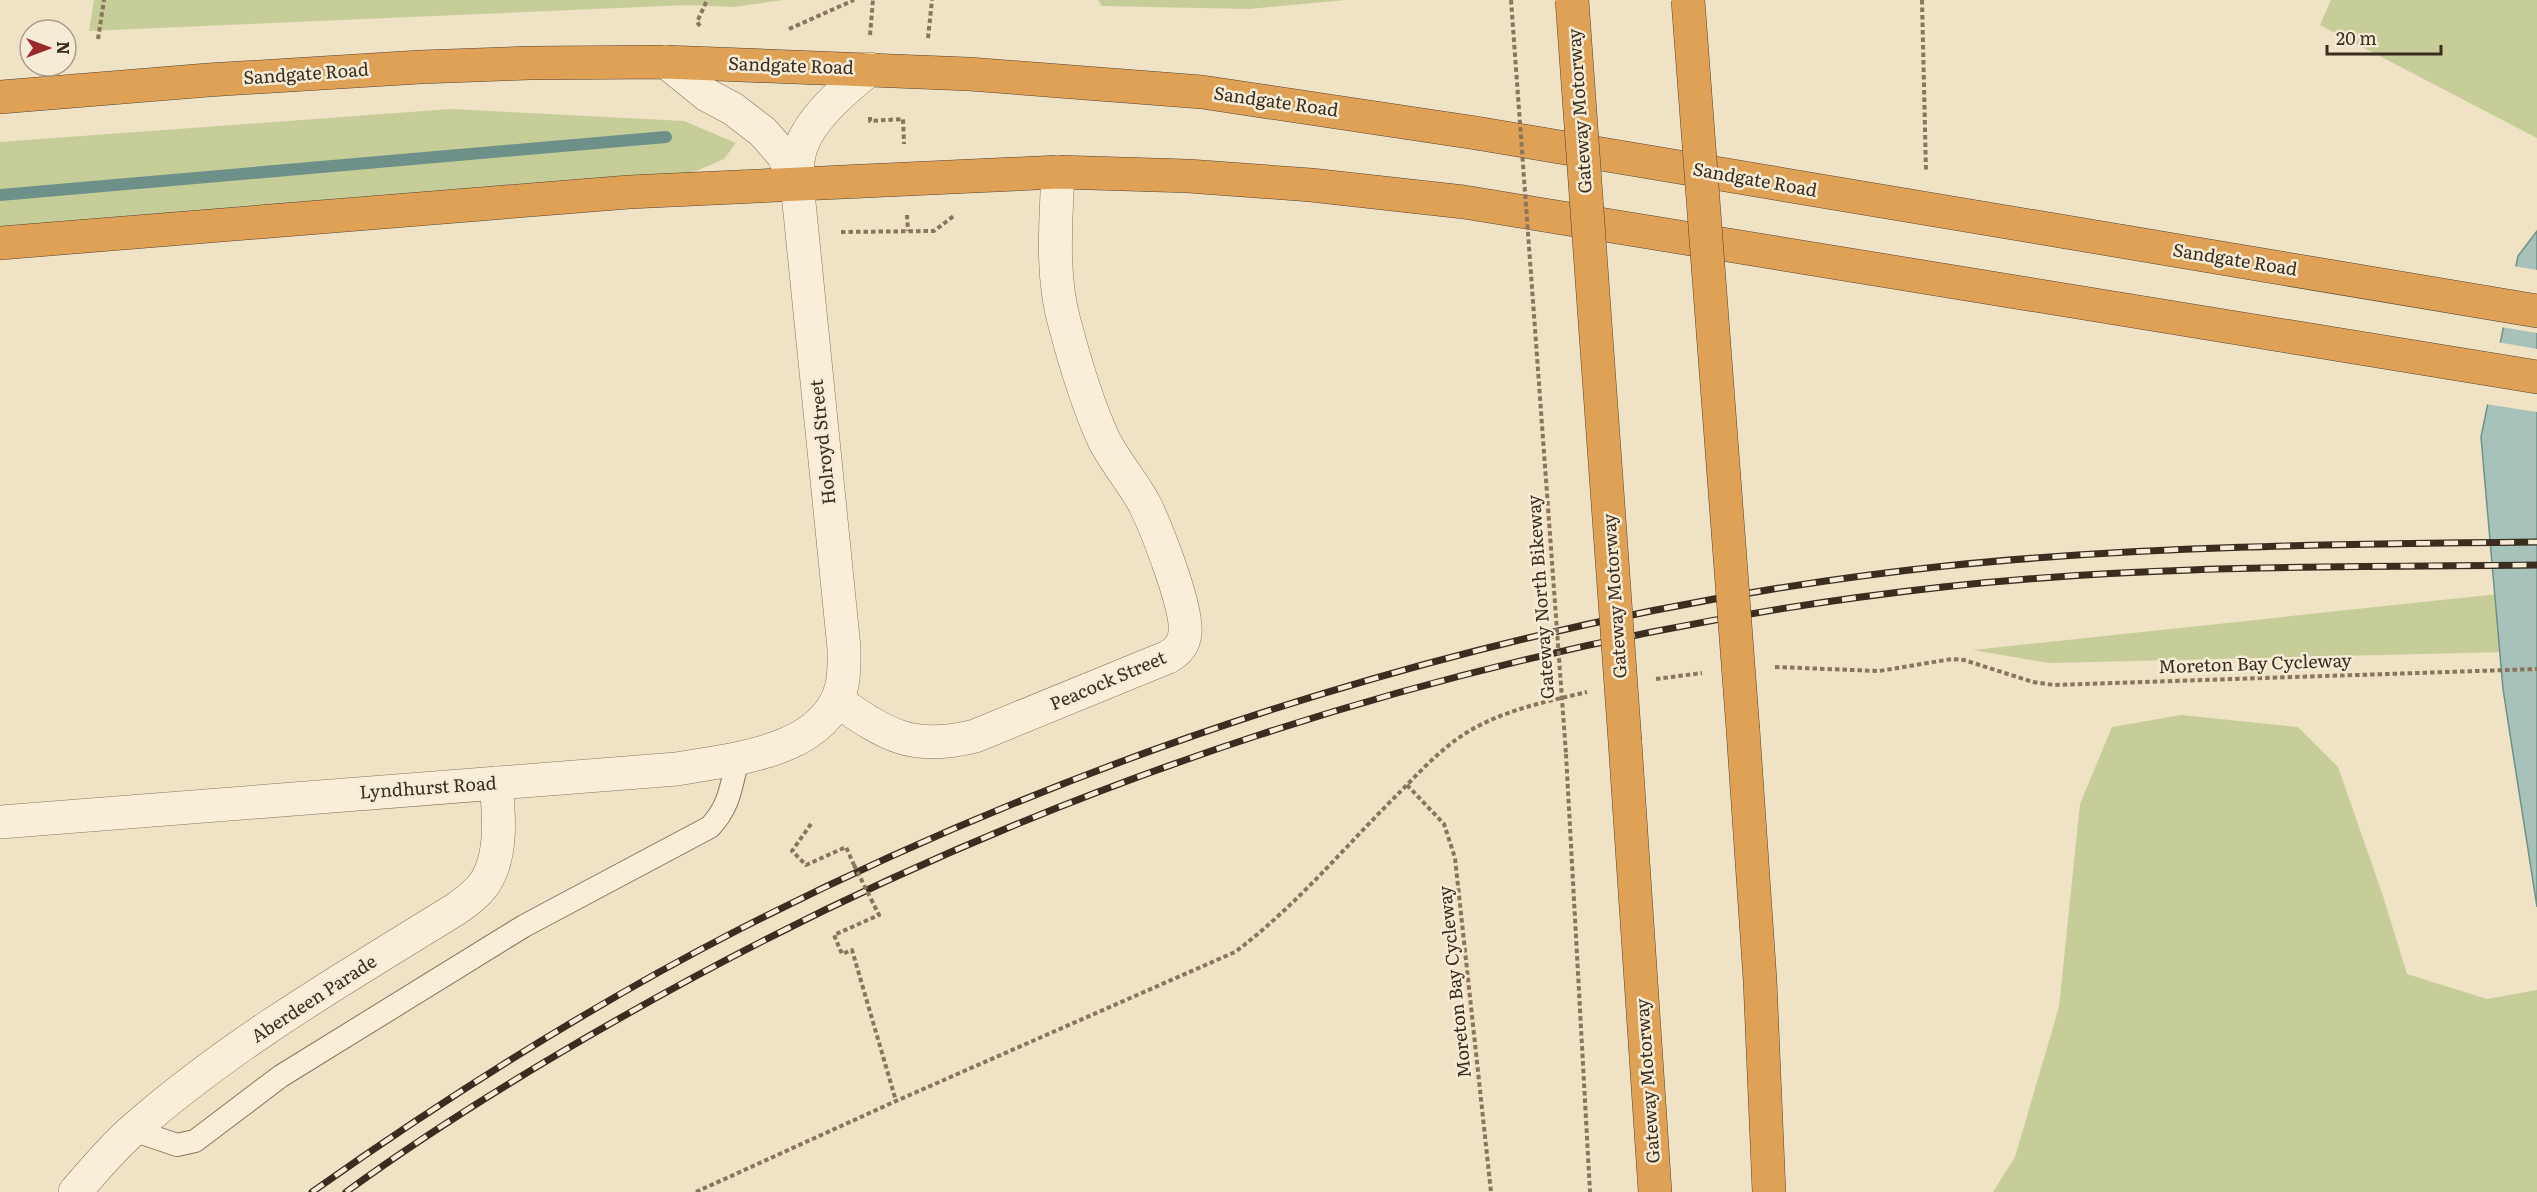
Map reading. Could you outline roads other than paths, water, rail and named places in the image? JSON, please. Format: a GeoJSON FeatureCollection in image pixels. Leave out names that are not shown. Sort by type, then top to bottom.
{"type":"FeatureCollection","features":[{"type":"Feature","properties":{"kind":"highway","name":"Gateway Motorway"},"geometry":{"type":"LineString","coordinates":[[1572,0],[1655,1192]]}},
{"type":"Feature","properties":{"kind":"highway"},"geometry":{"type":"LineString","coordinates":[[1688,0],[1760,980],[1769,1192]]}},
{"type":"Feature","properties":{"kind":"highway","name":"Sandgate Road"},"geometry":{"type":"LineString","coordinates":[[0,97],[208,80],[420,67],[666,62],[869,53],[1031,78],[1202,92],[1354,113],[2537,311]]}},
{"type":"Feature","properties":{"kind":"highway"},"geometry":{"type":"LineString","coordinates":[[0,243],[629,192],[797,183],[926,180],[1058,172],[1199,177],[1311,185],[1464,202],[2537,377]]}},
{"type":"Feature","properties":{"kind":"street"},"geometry":{"type":"LineString","coordinates":[[797,183],[799,153],[809,130],[842,92],[869,53]]}},
{"type":"Feature","properties":{"kind":"street"},"geometry":{"type":"LineString","coordinates":[[666,62],[707,95],[733,109],[763,132],[783,155],[797,183]]}},
{"type":"Feature","properties":{"kind":"street","name":"Peacock Street"},"geometry":{"type":"LineString","coordinates":[[837,701],[894,736],[929,744],[952,742],[975,736],[1168,657],[1175,653],[1183,641],[1185,633],[1182,608],[1159,537],[1143,502],[1104,439],[1064,320],[1057,271],[1058,172]]}},
{"type":"Feature","properties":{"kind":"street","name":"Holroyd Street"},"geometry":{"type":"LineString","coordinates":[[797,183],[844,648],[844,671],[837,701]]}},
{"type":"Feature","properties":{"kind":"street","name":"Lyndhurst Road"},"geometry":{"type":"LineString","coordinates":[[0,822],[677,769],[738,758],[790,744],[821,724],[837,701]]}},
{"type":"Feature","properties":{"kind":"street","name":"Aberdeen Parade"},"geometry":{"type":"LineString","coordinates":[[75,1192],[133,1130],[205,1073],[297,1007],[456,909],[474,895],[491,872],[495,855],[498,811],[496,783]]}},
{"type":"Feature","properties":{"kind":"lane"},"geometry":{"type":"LineString","coordinates":[[133,1130],[177,1145],[195,1142],[281,1076],[524,926],[710,827],[722,815],[727,805],[738,758]]}},
{"type":"Feature","properties":{"kind":"water"},"geometry":{"type":"Polygon","coordinates":[[[2537,231],[2537,907],[2503,689],[2481,437],[2518,256],[2537,231]]]}},
{"type":"Feature","properties":{"kind":"waterway"},"geometry":{"type":"LineString","coordinates":[[0,195],[666,137]]}},
{"type":"Feature","properties":{"kind":"railway"},"geometry":{"type":"LineString","coordinates":[[312,1192],[519,1054],[626,990],[736,931],[879,862],[1024,799],[1173,743],[1324,693],[1477,651],[1631,615],[1788,587],[1945,566],[2166,550],[2314,545],[2537,542]]}},
{"type":"Feature","properties":{"kind":"railway"},"geometry":{"type":"LineString","coordinates":[[346,1192],[413,1145],[551,1058],[776,934],[934,860],[1096,793],[1260,734],[1428,685],[1598,643],[1770,611],[1943,587],[2091,575],[2240,568],[2537,565]]}}]}
